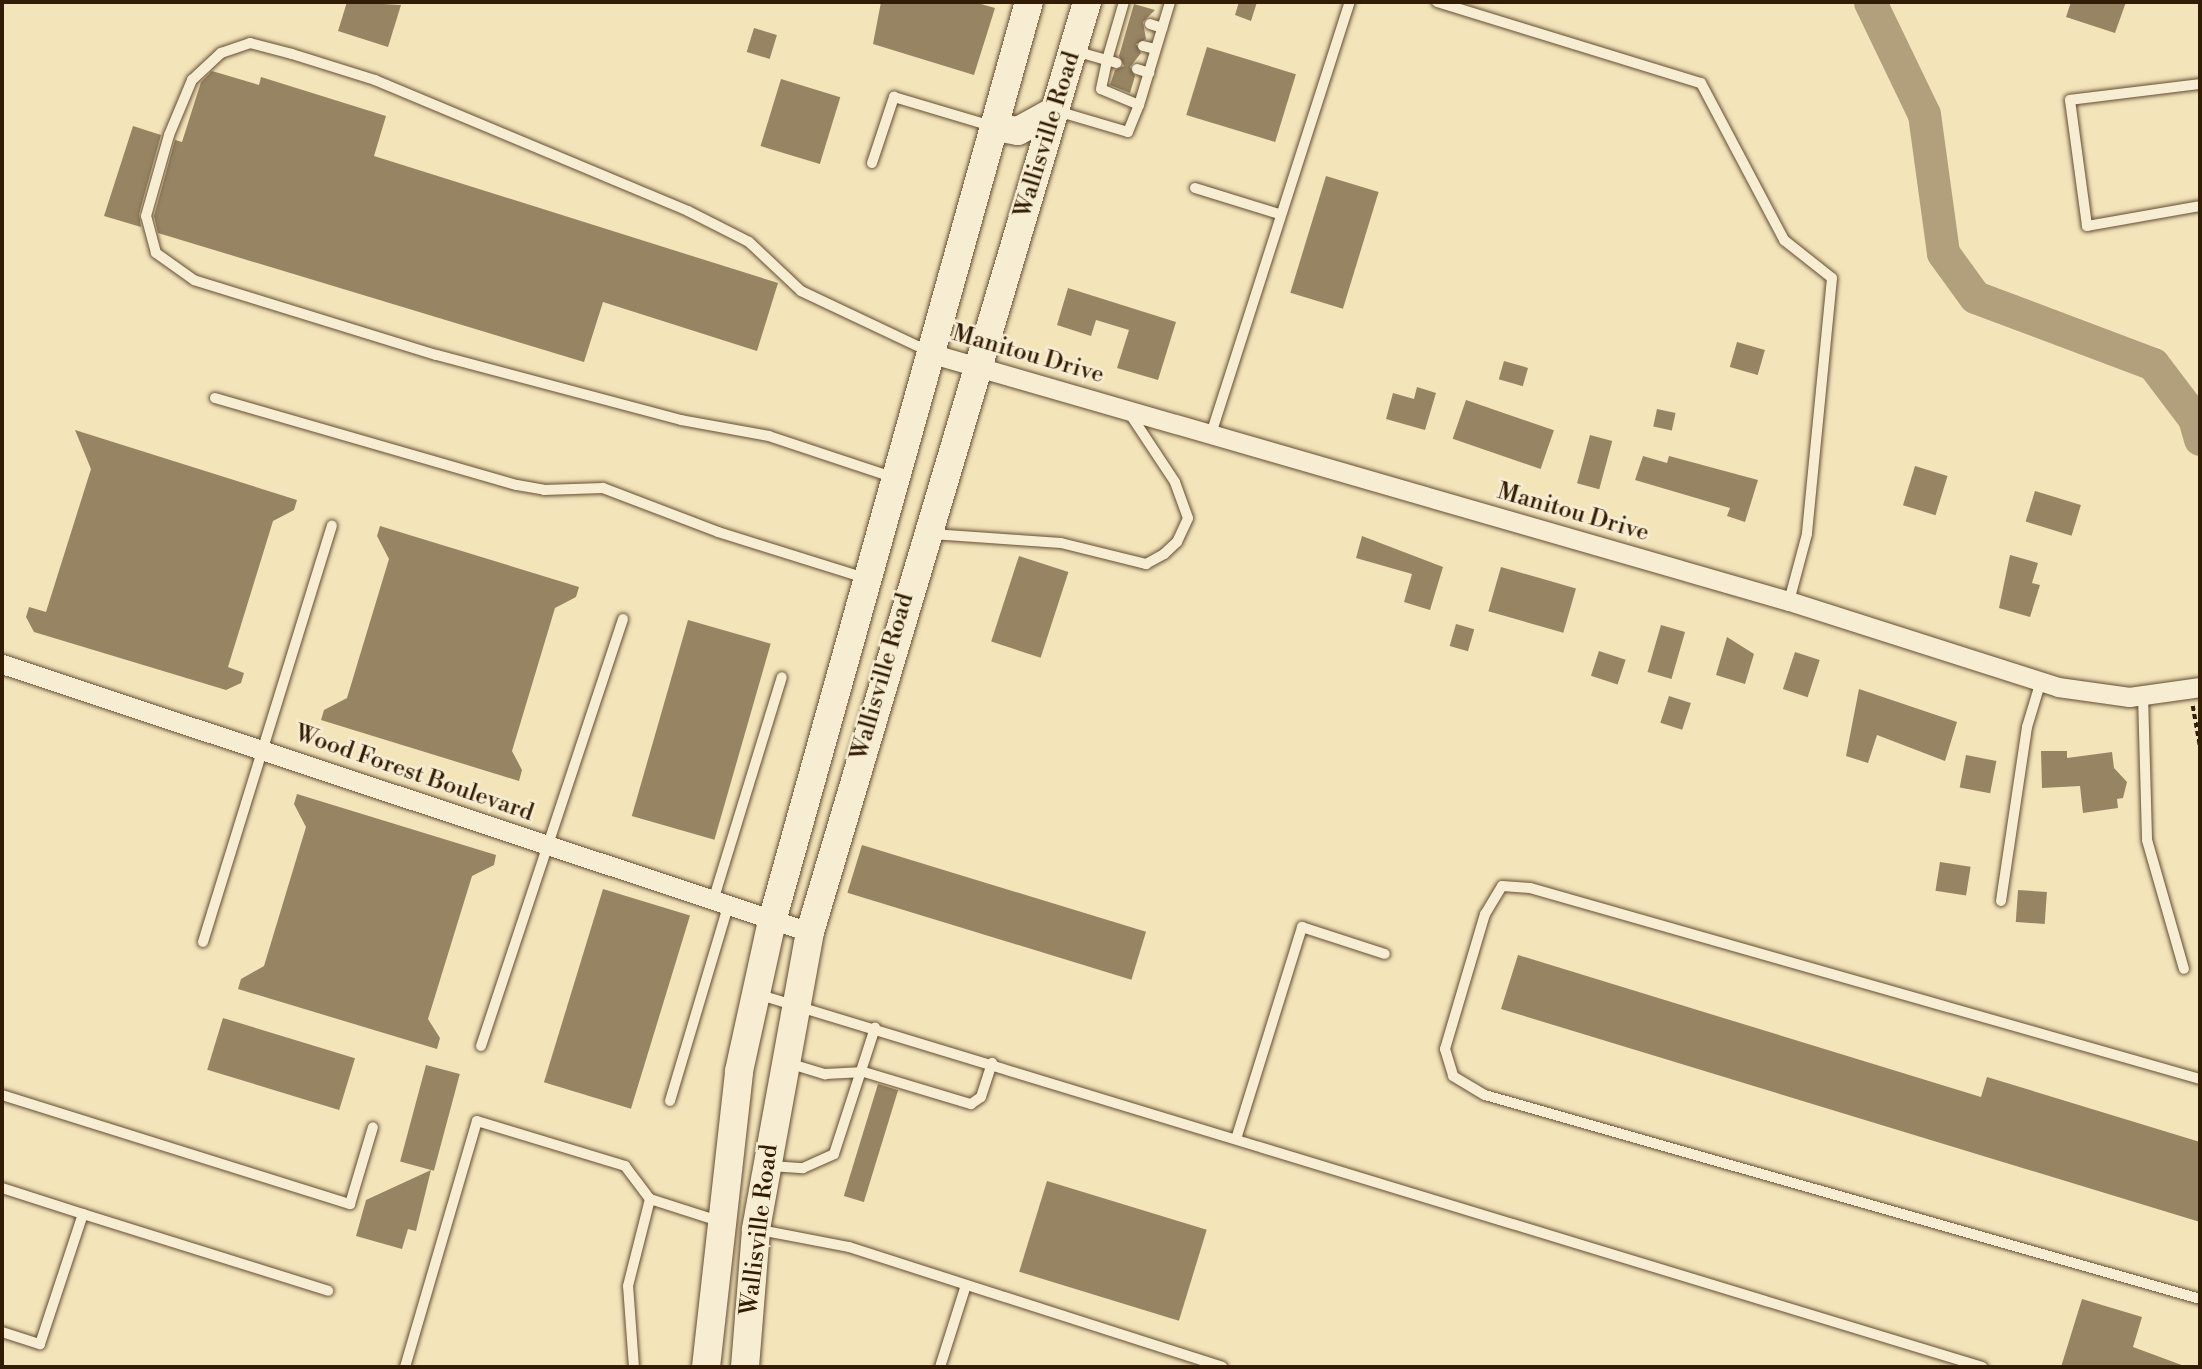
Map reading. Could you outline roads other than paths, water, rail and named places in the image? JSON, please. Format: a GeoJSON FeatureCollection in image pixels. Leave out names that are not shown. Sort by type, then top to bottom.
{"type":"FeatureCollection","features":[{"type":"Feature","properties":{"kind":"main road","name":"Wallisville Road"},"geometry":{"type":"LineString","coordinates":[[706,1367],[720,1221],[739,1071],[772,921],[881,523],[933,354],[1029,2]]}},
{"type":"Feature","properties":{"kind":"main road","name":"Wallisville Road"},"geometry":{"type":"LineString","coordinates":[[745,1367],[756,1229],[810,932],[925,533],[979,365],[1087,2]]}},
{"type":"Feature","properties":{"kind":"main road"},"geometry":{"type":"LineString","coordinates":[[995,127],[1018,131],[1056,110]]}},
{"type":"Feature","properties":{"kind":"main road"},"geometry":{"type":"LineString","coordinates":[[881,523],[925,533]]}},
{"type":"Feature","properties":{"kind":"main road"},"geometry":{"type":"LineString","coordinates":[[720,1221],[756,1229]]}},
{"type":"Feature","properties":{"kind":"street","name":"Manitou Drive"},"geometry":{"type":"LineString","coordinates":[[933,354],[979,365],[1789,601],[2041,681],[2143,695],[2195,688]]}},
{"type":"Feature","properties":{"kind":"street","name":"Wood Forest Boulevard"},"geometry":{"type":"LineString","coordinates":[[2,664],[263,748],[720,904],[810,932]]}},
{"type":"Feature","properties":{"kind":"lane"},"geometry":{"type":"LineString","coordinates":[[1124,2],[1125,17],[1103,93],[1139,105]]}},
{"type":"Feature","properties":{"kind":"lane"},"geometry":{"type":"LineString","coordinates":[[1056,110],[1123,133],[1131,126],[1170,2]]}},
{"type":"Feature","properties":{"kind":"lane"},"geometry":{"type":"LineString","coordinates":[[1211,434],[1279,214],[1350,2]]}},
{"type":"Feature","properties":{"kind":"lane"},"geometry":{"type":"LineString","coordinates":[[1437,2],[1700,83],[1784,240],[1832,278],[1807,534],[1789,601]]}},
{"type":"Feature","properties":{"kind":"lane"},"geometry":{"type":"LineString","coordinates":[[1150,24],[1162,28]]}},
{"type":"Feature","properties":{"kind":"lane"},"geometry":{"type":"LineString","coordinates":[[895,478],[769,436],[681,420],[436,355],[194,280],[156,253],[146,216],[169,135],[192,80],[221,53],[250,43],[292,54],[375,80],[688,211],[749,243],[801,291],[933,354]]}},
{"type":"Feature","properties":{"kind":"lane"},"geometry":{"type":"LineString","coordinates":[[1143,47],[1156,49]]}},
{"type":"Feature","properties":{"kind":"lane"},"geometry":{"type":"LineString","coordinates":[[1074,50],[1112,61]]}},
{"type":"Feature","properties":{"kind":"lane"},"geometry":{"type":"LineString","coordinates":[[1137,69],[1149,73]]}},
{"type":"Feature","properties":{"kind":"lane"},"geometry":{"type":"LineString","coordinates":[[2200,84],[2070,100],[2087,226],[2200,206]]}},
{"type":"Feature","properties":{"kind":"lane"},"geometry":{"type":"LineString","coordinates":[[872,163],[894,97],[995,127]]}},
{"type":"Feature","properties":{"kind":"lane"},"geometry":{"type":"LineString","coordinates":[[1195,188],[1279,214]]}},
{"type":"Feature","properties":{"kind":"lane"},"geometry":{"type":"LineString","coordinates":[[215,398],[517,485],[544,490],[603,488],[718,532],[866,578]]}},
{"type":"Feature","properties":{"kind":"lane"},"geometry":{"type":"LineString","coordinates":[[925,533],[1061,543],[1146,564],[1164,554],[1177,542],[1188,517],[1175,482],[1127,409]]}},
{"type":"Feature","properties":{"kind":"lane"},"geometry":{"type":"LineString","coordinates":[[203,942],[332,526]]}},
{"type":"Feature","properties":{"kind":"lane"},"geometry":{"type":"LineString","coordinates":[[481,1046],[546,845],[624,619]]}},
{"type":"Feature","properties":{"kind":"lane"},"geometry":{"type":"LineString","coordinates":[[670,1101],[782,677]]}},
{"type":"Feature","properties":{"kind":"lane"},"geometry":{"type":"LineString","coordinates":[[2001,901],[2027,727],[2041,681]]}},
{"type":"Feature","properties":{"kind":"lane"},"geometry":{"type":"LineString","coordinates":[[2143,695],[2147,839],[2184,969]]}},
{"type":"Feature","properties":{"kind":"lane"},"geometry":{"type":"LineString","coordinates":[[2200,1079],[1512,887],[1502,887],[1485,914],[1445,1049],[1453,1076],[1485,1094],[2200,1299]]}},
{"type":"Feature","properties":{"kind":"lane"},"geometry":{"type":"LineString","coordinates":[[1237,1136],[1302,927],[1385,954]]}},
{"type":"Feature","properties":{"kind":"lane"},"geometry":{"type":"LineString","coordinates":[[756,994],[1237,1136],[1982,1367]]}},
{"type":"Feature","properties":{"kind":"lane"},"geometry":{"type":"LineString","coordinates":[[767,1166],[803,1168],[834,1154],[864,1072],[876,1028]]}},
{"type":"Feature","properties":{"kind":"lane"},"geometry":{"type":"LineString","coordinates":[[785,1063],[825,1074],[864,1072],[971,1104],[981,1097],[992,1063]]}},
{"type":"Feature","properties":{"kind":"lane"},"geometry":{"type":"LineString","coordinates":[[2,1095],[350,1204],[373,1127]]}},
{"type":"Feature","properties":{"kind":"lane"},"geometry":{"type":"LineString","coordinates":[[405,1367],[477,1121],[625,1167],[650,1199],[720,1221]]}},
{"type":"Feature","properties":{"kind":"lane"},"geometry":{"type":"LineString","coordinates":[[2,1188],[328,1291]]}},
{"type":"Feature","properties":{"kind":"lane"},"geometry":{"type":"LineString","coordinates":[[634,1367],[628,1286],[650,1199]]}},
{"type":"Feature","properties":{"kind":"lane"},"geometry":{"type":"LineString","coordinates":[[2,1332],[40,1344],[83,1214]]}},
{"type":"Feature","properties":{"kind":"lane"},"geometry":{"type":"LineString","coordinates":[[756,1229],[849,1247],[965,1288],[1222,1367]]}},
{"type":"Feature","properties":{"kind":"lane"},"geometry":{"type":"LineString","coordinates":[[940,1367],[965,1288]]}},
{"type":"Feature","properties":{"kind":"waterway"},"geometry":{"type":"LineString","coordinates":[[1870,2],[1924,114],[1943,253],[1975,297],[2153,364],[2194,418],[2200,439]]}}]}
